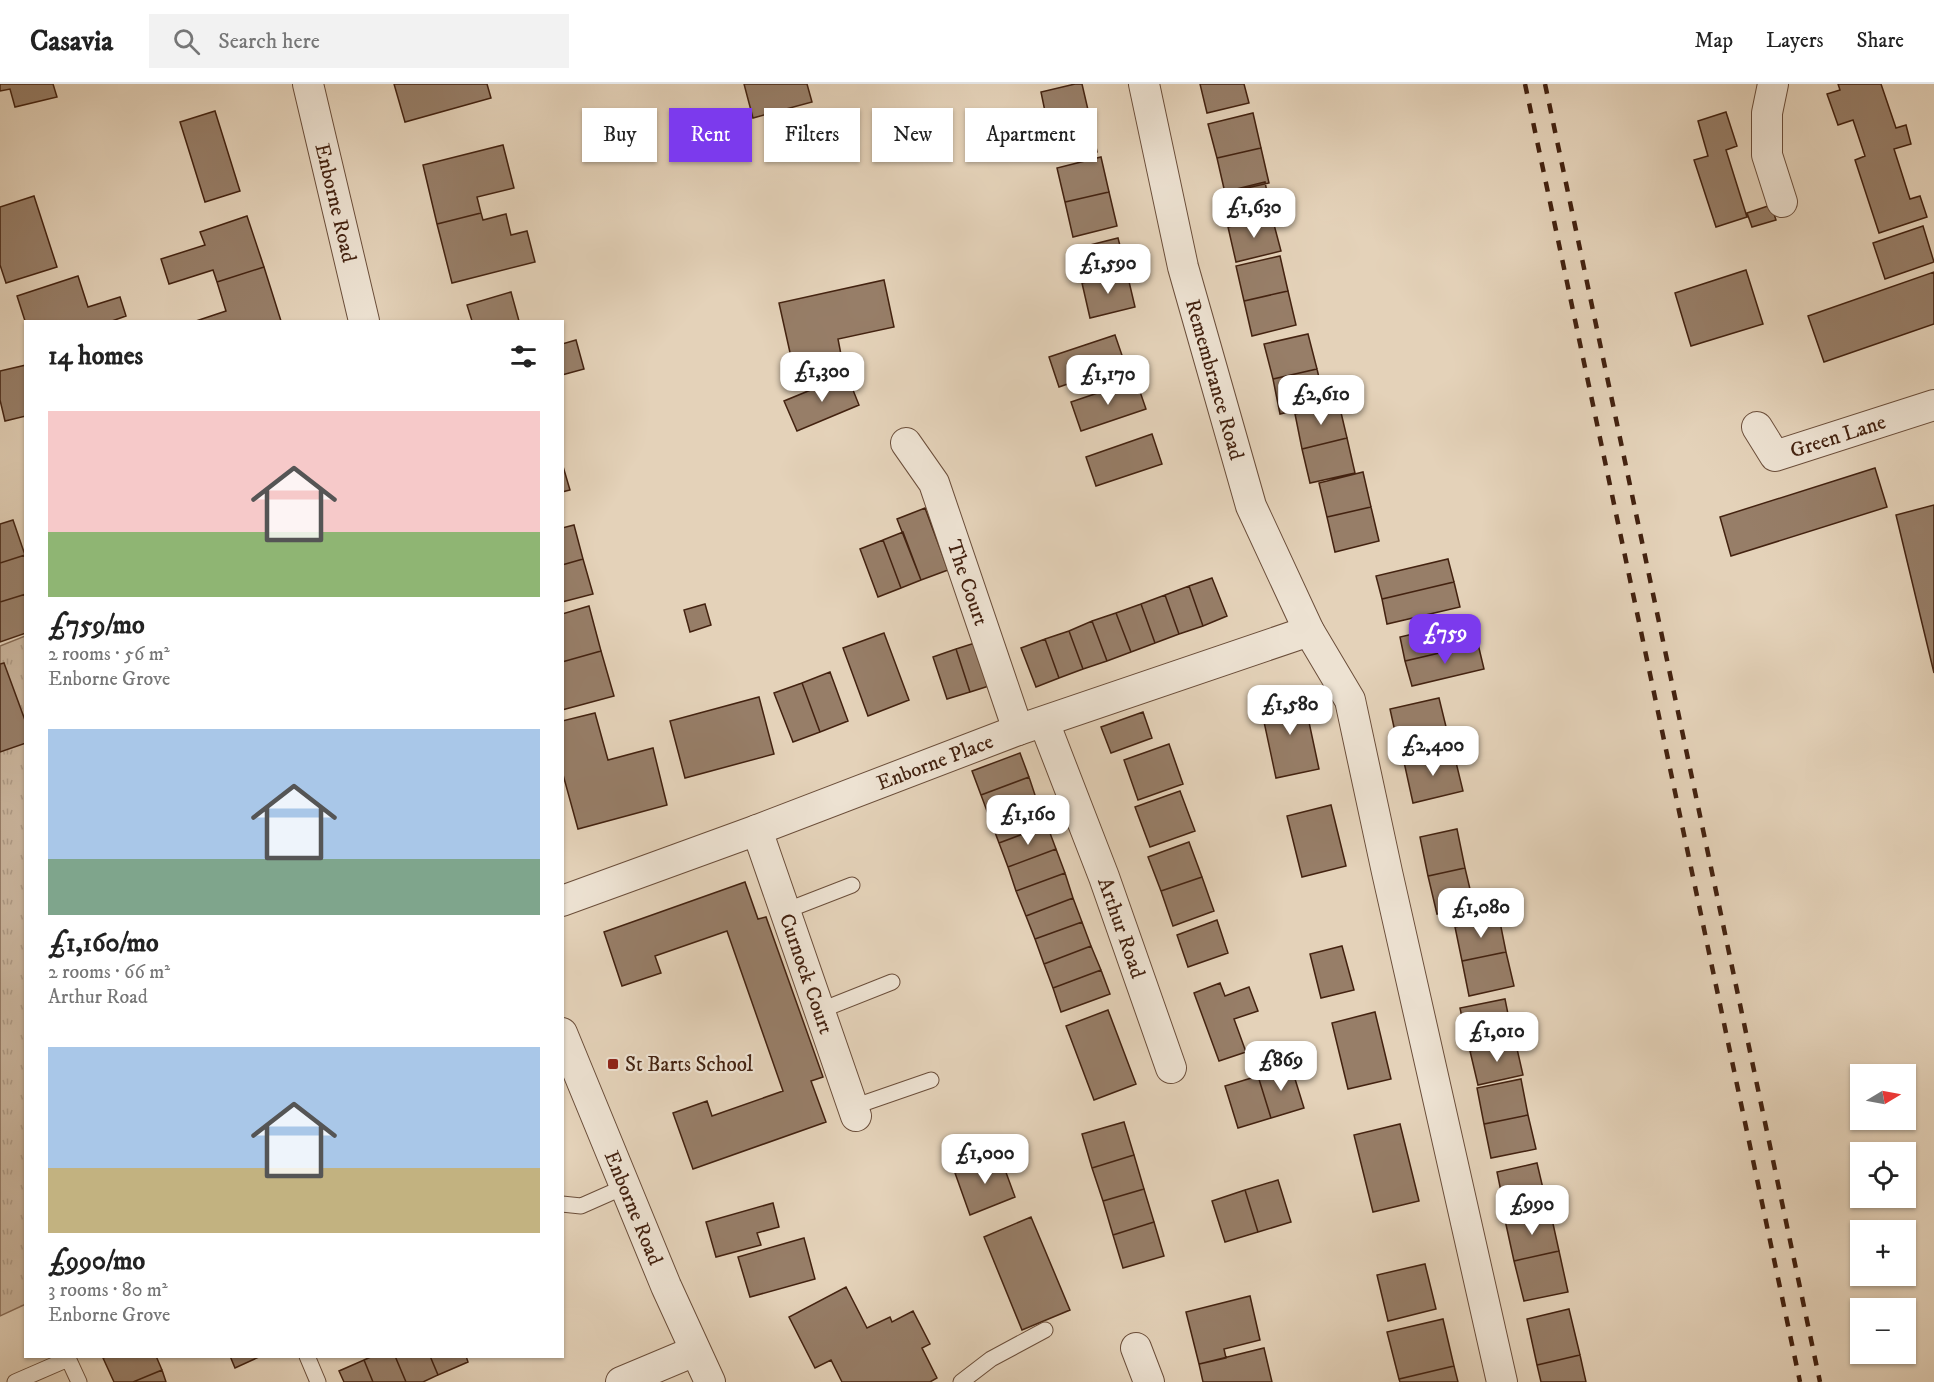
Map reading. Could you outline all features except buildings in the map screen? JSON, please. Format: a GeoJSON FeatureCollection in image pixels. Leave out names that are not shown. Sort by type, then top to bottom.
{"type":"FeatureCollection","features":[{"type":"Feature","properties":{"kind":"street","name":"Enborne Road"},"geometry":{"type":"LineString","coordinates":[[308,84],[364,320]]}},
{"type":"Feature","properties":{"kind":"street","name":"Remembrance Road"},"geometry":{"type":"LineString","coordinates":[[1144,84],[1183,267],[1251,506],[1309,631],[1350,700],[1502,1382]]}},
{"type":"Feature","properties":{"kind":"street"},"geometry":{"type":"LineString","coordinates":[[1773,84],[1767,113],[1767,155],[1782,202]]}},
{"type":"Feature","properties":{"kind":"street","name":"Green Lane"},"geometry":{"type":"LineString","coordinates":[[1757,427],[1775,456],[1934,405]]}},
{"type":"Feature","properties":{"kind":"street","name":"The Court"},"geometry":{"type":"LineString","coordinates":[[906,443],[933,483],[1031,726]]}},
{"type":"Feature","properties":{"kind":"street","name":"Enborne Place"},"geometry":{"type":"LineString","coordinates":[[564,900],[1031,726],[1309,631]]}},
{"type":"Feature","properties":{"kind":"street","name":"Arthur Road"},"geometry":{"type":"LineString","coordinates":[[1031,726],[1104,877],[1171,1068]]}},
{"type":"Feature","properties":{"kind":"street","name":"Curnock Court"},"geometry":{"type":"LineString","coordinates":[[757,830],[854,1111]]}},
{"type":"Feature","properties":{"kind":"street","name":"Enborne Road"},"geometry":{"type":"LineString","coordinates":[[564,1038],[624,1187],[710,1382]]}},
{"type":"Feature","properties":{"kind":"street"},"geometry":{"type":"LineString","coordinates":[[1136,1348],[1149,1382]]}},
{"type":"Feature","properties":{"kind":"street"},"geometry":{"type":"LineString","coordinates":[[621,1382],[695,1351]]}},
{"type":"Feature","properties":{"kind":"lane"},"geometry":{"type":"LineString","coordinates":[[785,911],[852,885]]}},
{"type":"Feature","properties":{"kind":"lane"},"geometry":{"type":"LineString","coordinates":[[819,1011],[892,982]]}},
{"type":"Feature","properties":{"kind":"lane"},"geometry":{"type":"LineString","coordinates":[[854,1111],[931,1080]]}},
{"type":"Feature","properties":{"kind":"lane"},"geometry":{"type":"LineString","coordinates":[[564,1204],[580,1206],[624,1187]]}},
{"type":"Feature","properties":{"kind":"lane"},"geometry":{"type":"LineString","coordinates":[[961,1382],[991,1359],[1045,1330]]}},
{"type":"Feature","properties":{"kind":"lane"},"geometry":{"type":"LineString","coordinates":[[15,1382],[66,1358]]}},
{"type":"Feature","properties":{"kind":"lane"},"geometry":{"type":"LineString","coordinates":[[68,1358],[79,1382]]}},
{"type":"Feature","properties":{"kind":"lane"},"geometry":{"type":"LineString","coordinates":[[308,1358],[318,1382]]}},
{"type":"Feature","properties":{"kind":"green space"},"geometry":{"type":"Polygon","coordinates":[[[24,636],[24,1305],[0,1316],[0,646],[24,636]]]}},
{"type":"Feature","properties":{"kind":"railway"},"geometry":{"type":"LineString","coordinates":[[1525,84],[1800,1382]]}},
{"type":"Feature","properties":{"kind":"railway"},"geometry":{"type":"LineString","coordinates":[[1545,84],[1820,1382]]}},
{"type":"Feature","properties":{"kind":"place","name":"St Barts School"},"geometry":{"type":"Point","coordinates":[613,1064]}}]}
